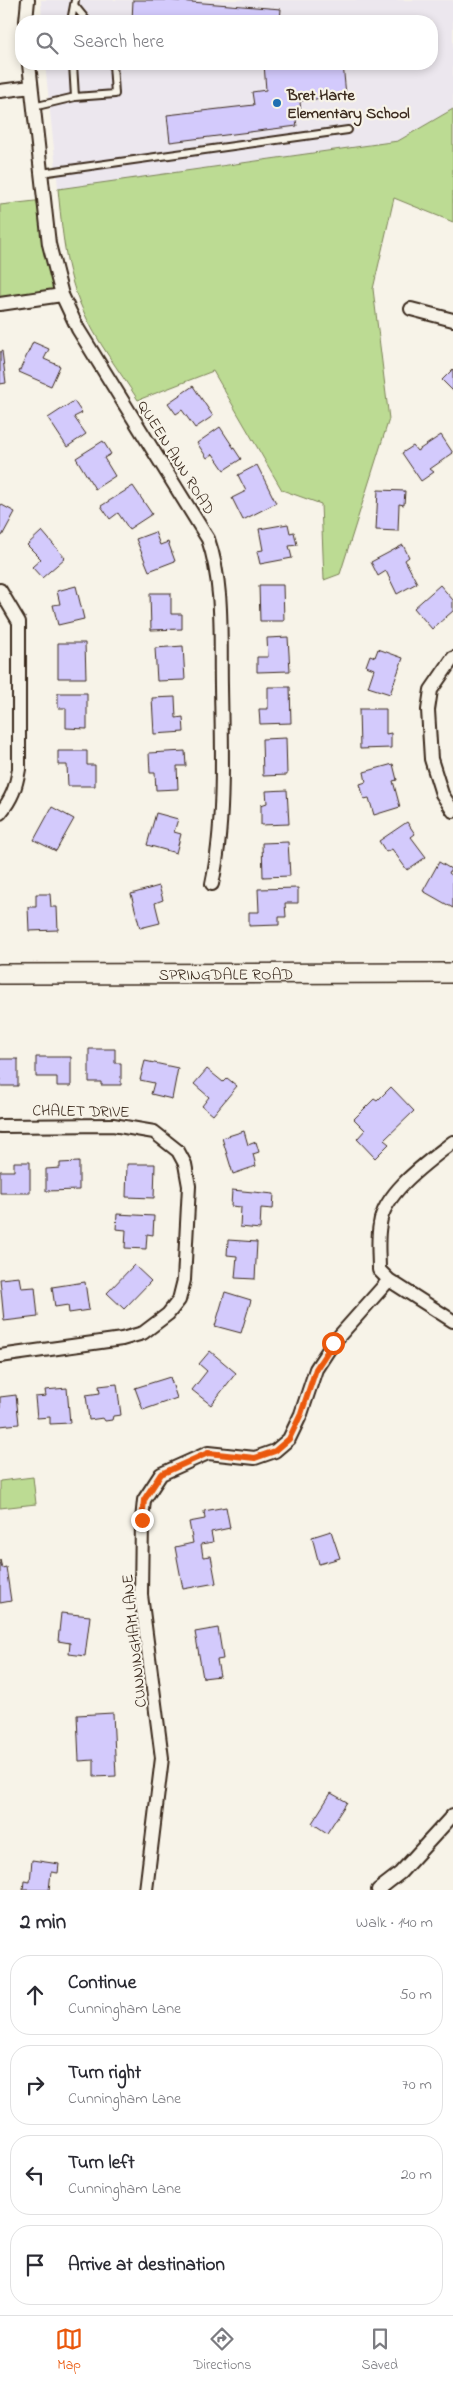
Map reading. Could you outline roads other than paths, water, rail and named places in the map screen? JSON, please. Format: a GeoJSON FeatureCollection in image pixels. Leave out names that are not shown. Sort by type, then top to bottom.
{"type":"FeatureCollection","features":[{"type":"Feature","properties":{"kind":"main road","name":"SPRINGDALE ROAD"},"geometry":{"type":"LineString","coordinates":[[0,974],[453,974]]}},
{"type":"Feature","properties":{"kind":"street"},"geometry":{"type":"LineString","coordinates":[[27,15],[28,0]]}},
{"type":"Feature","properties":{"kind":"street","name":"QUEEN ANN ROAD"},"geometry":{"type":"LineString","coordinates":[[30,70],[48,244],[62,295],[78,329],[208,539],[213,554],[220,614],[222,731],[218,855],[212,884]]}},
{"type":"Feature","properties":{"kind":"street"},"geometry":{"type":"LineString","coordinates":[[0,91],[31,87]]}},
{"type":"Feature","properties":{"kind":"street"},"geometry":{"type":"LineString","coordinates":[[0,304],[62,295]]}},
{"type":"Feature","properties":{"kind":"street"},"geometry":{"type":"LineString","coordinates":[[410,309],[453,320]]}},
{"type":"Feature","properties":{"kind":"street"},"geometry":{"type":"LineString","coordinates":[[0,590],[19,622],[19,769],[16,788],[9,802],[0,813]]}},
{"type":"Feature","properties":{"kind":"street"},"geometry":{"type":"LineString","coordinates":[[453,658],[431,690],[428,710],[431,759],[442,794],[453,811]]}},
{"type":"Feature","properties":{"kind":"street","name":"CHALET DRIVE"},"geometry":{"type":"LineString","coordinates":[[0,1126],[113,1125],[138,1127],[154,1132],[178,1151],[185,1164],[189,1186],[184,1280],[176,1303],[168,1314],[143,1333],[122,1339],[0,1356]]}},
{"type":"Feature","properties":{"kind":"street"},"geometry":{"type":"LineString","coordinates":[[453,1142],[422,1167],[388,1200],[380,1222],[379,1246],[380,1270],[389,1280],[453,1321]]}},
{"type":"Feature","properties":{"kind":"street","name":"CUNNINGHAM LANE"},"geometry":{"type":"LineString","coordinates":[[146,1890],[162,1758],[141,1595],[144,1500],[161,1474],[208,1453],[255,1458],[275,1451],[289,1439],[301,1414],[316,1369],[333,1343],[389,1280]]}},
{"type":"Feature","properties":{"kind":"street"},"geometry":{"type":"LineString","coordinates":[[378,1890],[400,1872],[453,1815]]}},
{"type":"Feature","properties":{"kind":"lane"},"geometry":{"type":"LineString","coordinates":[[75,3],[83,15]]}},
{"type":"Feature","properties":{"kind":"lane"},"geometry":{"type":"LineString","coordinates":[[73,70],[75,97]]}},
{"type":"Feature","properties":{"kind":"lane"},"geometry":{"type":"LineString","coordinates":[[33,107],[75,97],[115,94],[113,70]]}},
{"type":"Feature","properties":{"kind":"lane"},"geometry":{"type":"LineString","coordinates":[[41,173],[348,130]]}},
{"type":"Feature","properties":{"kind":"place","name":"Bret Harte Elementary School"},"geometry":{"type":"Point","coordinates":[277,103]}}]}
